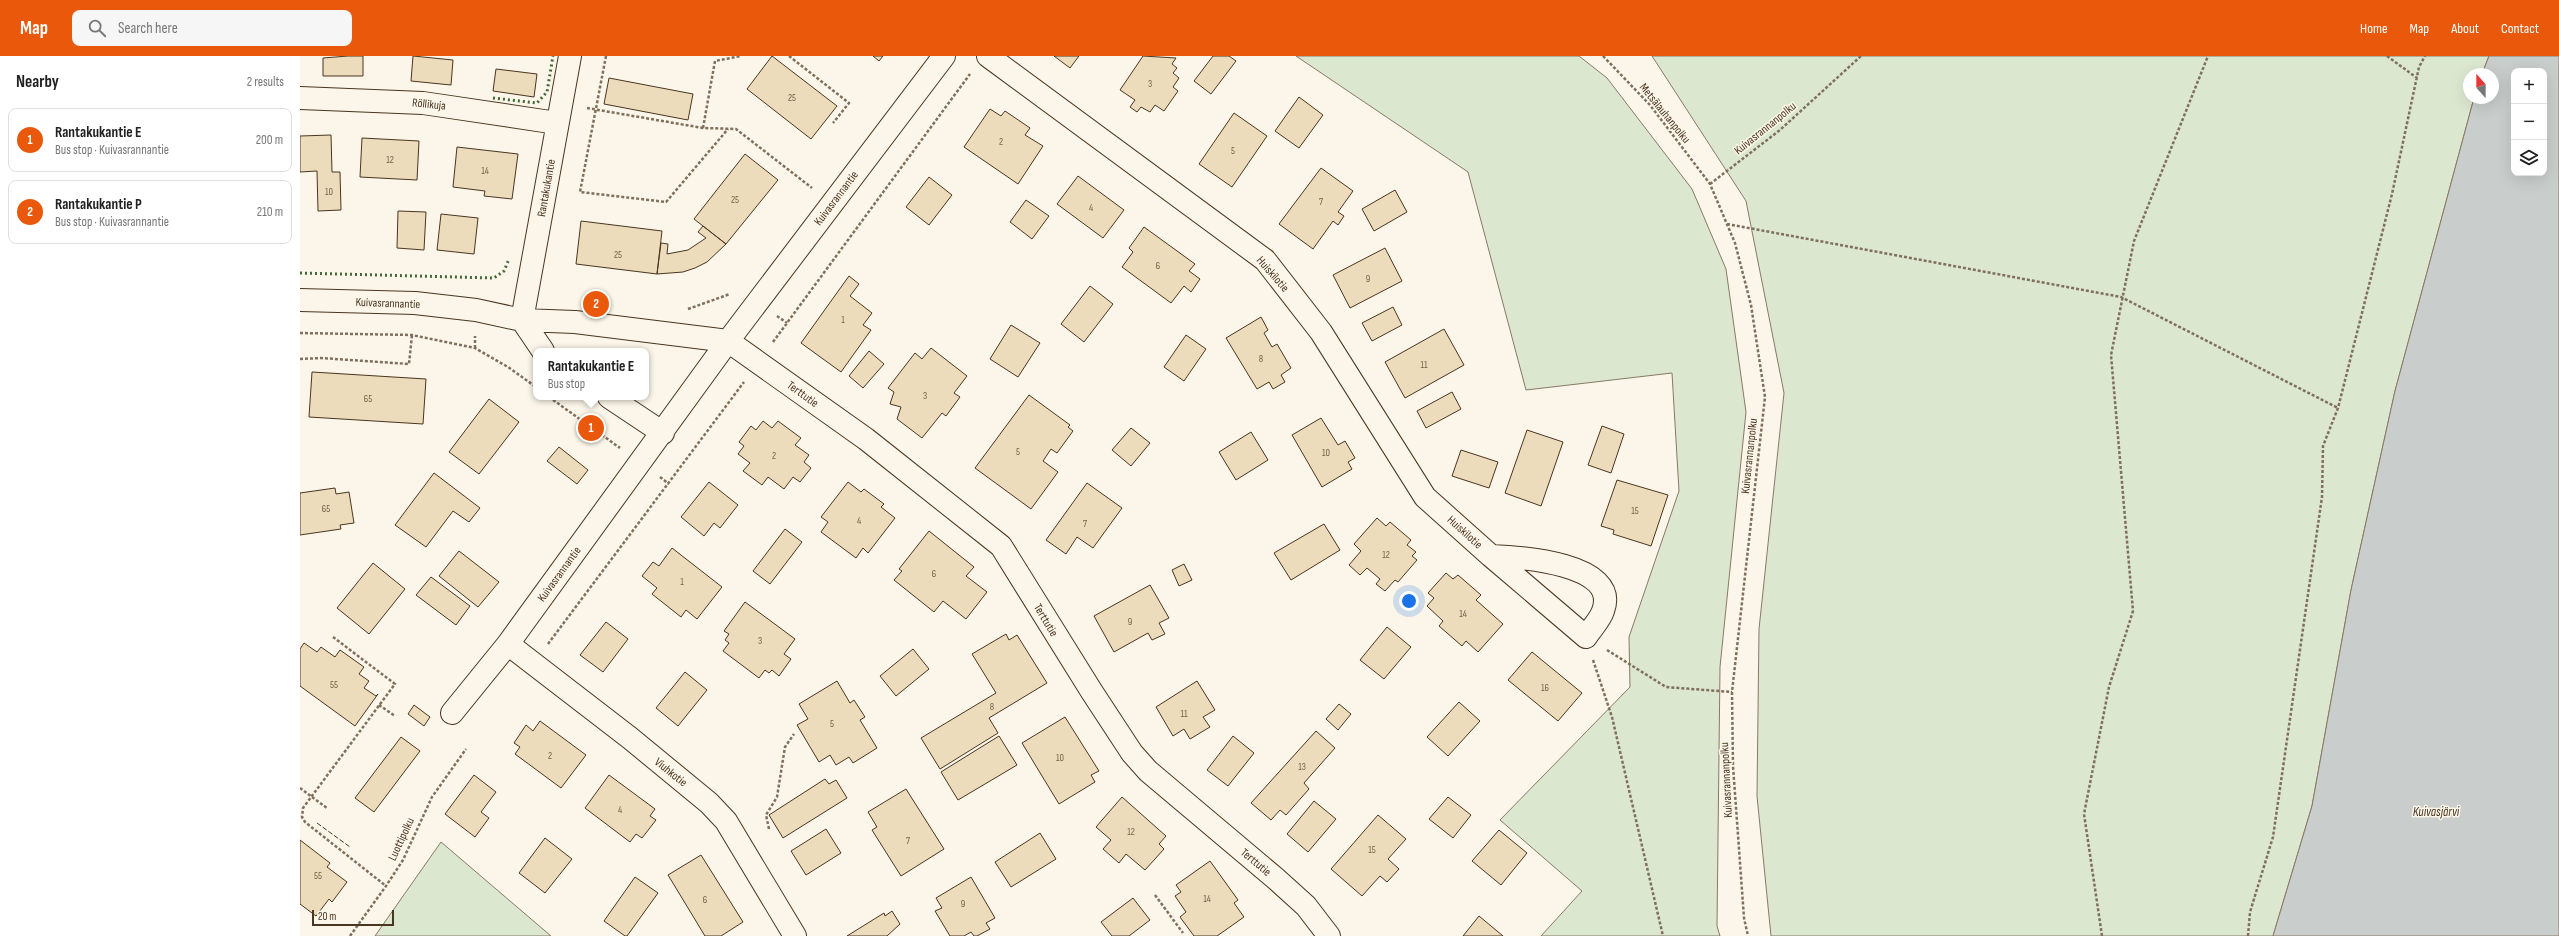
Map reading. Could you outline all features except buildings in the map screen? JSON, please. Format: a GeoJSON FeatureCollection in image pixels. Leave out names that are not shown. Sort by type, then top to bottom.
{"type":"FeatureCollection","features":[{"type":"Feature","properties":{"kind":"street","name":"Rantakukantie"},"geometry":{"type":"LineString","coordinates":[[522,320],[570,56]]}},
{"type":"Feature","properties":{"kind":"street","name":"Kuivasrannantie"},"geometry":{"type":"LineString","coordinates":[[452,713],[508,644],[728,341],[944,56]]}},
{"type":"Feature","properties":{"kind":"street","name":"Huiskilotie"},"geometry":{"type":"LineString","coordinates":[[981,62],[1265,260],[1321,332],[1425,497],[1492,556],[1586,637],[1603,612],[1606,597],[1598,584],[1583,572],[1562,565],[1529,558],[1492,556]]}},
{"type":"Feature","properties":{"kind":"street","name":"Röllikuja"},"geometry":{"type":"LineString","coordinates":[[300,98],[423,103],[559,113]]}},
{"type":"Feature","properties":{"kind":"street","name":"Kuivasrannantie"},"geometry":{"type":"LineString","coordinates":[[300,300],[415,303],[476,310],[522,320],[575,322],[728,341]]}},
{"type":"Feature","properties":{"kind":"street"},"geometry":{"type":"LineString","coordinates":[[522,320],[541,348]]}},
{"type":"Feature","properties":{"kind":"street","name":"Terttutie"},"geometry":{"type":"LineString","coordinates":[[728,341],[866,439],[1001,546],[1056,636],[1132,753],[1148,771],[1306,906],[1329,936]]}},
{"type":"Feature","properties":{"kind":"street"},"geometry":{"type":"LineString","coordinates":[[613,400],[662,433]]}},
{"type":"Feature","properties":{"kind":"street","name":"Viuhkotie"},"geometry":{"type":"LineString","coordinates":[[508,644],[709,803],[726,821],[795,936]]}},
{"type":"Feature","properties":{"kind":"path"},"geometry":{"type":"LineString","coordinates":[[606,56],[580,192],[666,202],[728,128]]}},
{"type":"Feature","properties":{"kind":"path"},"geometry":{"type":"LineString","coordinates":[[703,128],[715,61],[741,56]]}},
{"type":"Feature","properties":{"kind":"path"},"geometry":{"type":"LineString","coordinates":[[789,56],[849,103],[834,123]]}},
{"type":"Feature","properties":{"kind":"path","name":"Metsälauhanpolku"},"geometry":{"type":"LineString","coordinates":[[1603,56],[1650,105],[1710,184]]}},
{"type":"Feature","properties":{"kind":"path","name":"Kuivasrannanpolku"},"geometry":{"type":"LineString","coordinates":[[1748,936],[1744,918],[1733,766],[1732,692],[1765,397],[1751,305],[1735,243],[1710,184],[1780,130],[1862,56]]}},
{"type":"Feature","properties":{"kind":"path"},"geometry":{"type":"LineString","coordinates":[[2102,936],[2084,814],[2109,687],[2133,611],[2111,355],[2121,297],[2134,241],[2208,56]]}},
{"type":"Feature","properties":{"kind":"path"},"geometry":{"type":"LineString","coordinates":[[2387,56],[2417,78]]}},
{"type":"Feature","properties":{"kind":"path"},"geometry":{"type":"LineString","coordinates":[[2248,936],[2250,912],[2273,837],[2322,497],[2323,446],[2338,408],[2392,194],[2417,78],[2425,56]]}},
{"type":"Feature","properties":{"kind":"path"},"geometry":{"type":"LineString","coordinates":[[534,664],[981,62]]}},
{"type":"Feature","properties":{"kind":"path"},"geometry":{"type":"LineString","coordinates":[[559,113],[596,109],[703,128],[736,129],[745,134],[832,204]]}},
{"type":"Feature","properties":{"kind":"path"},"geometry":{"type":"LineString","coordinates":[[1727,224],[2121,297],[2338,408]]}},
{"type":"Feature","properties":{"kind":"path"},"geometry":{"type":"LineString","coordinates":[[300,333],[412,335],[475,348],[508,367],[533,385]]}},
{"type":"Feature","properties":{"kind":"path"},"geometry":{"type":"LineString","coordinates":[[300,359],[321,358],[409,364],[412,335]]}},
{"type":"Feature","properties":{"kind":"path"},"geometry":{"type":"LineString","coordinates":[[553,400],[669,484]]}},
{"type":"Feature","properties":{"kind":"path"},"geometry":{"type":"LineString","coordinates":[[333,637],[395,684],[311,796],[303,808],[302,817],[305,822],[386,886]]}},
{"type":"Feature","properties":{"kind":"path"},"geometry":{"type":"LineString","coordinates":[[1586,637],[1666,687],[1732,692]]}},
{"type":"Feature","properties":{"kind":"path"},"geometry":{"type":"LineString","coordinates":[[1586,637],[1612,717],[1662,936]]}},
{"type":"Feature","properties":{"kind":"path"},"geometry":{"type":"LineString","coordinates":[[379,705],[395,716]]}},
{"type":"Feature","properties":{"kind":"path"},"geometry":{"type":"LineString","coordinates":[[769,829],[766,815],[777,797],[785,747],[794,734]]}},
{"type":"Feature","properties":{"kind":"path","name":"Luottipolku"},"geometry":{"type":"LineString","coordinates":[[350,936],[403,860],[432,797],[466,749]]}},
{"type":"Feature","properties":{"kind":"path"},"geometry":{"type":"LineString","coordinates":[[300,788],[327,808]]}},
{"type":"Feature","properties":{"kind":"path"},"geometry":{"type":"LineString","coordinates":[[1155,895],[1184,932]]}},
{"type":"Feature","properties":{"kind":"green space"},"geometry":{"type":"Polygon","coordinates":[[[1296,56],[1579,56],[1607,78],[1692,189],[1726,269],[1746,412],[1720,667],[1717,926],[1720,936],[1541,936],[1582,891],[1500,820],[1630,687],[1629,637],[1679,491],[1672,373],[1526,390],[1468,172],[1296,56]]]}},
{"type":"Feature","properties":{"kind":"green space"},"geometry":{"type":"Polygon","coordinates":[[[1652,56],[2489,56],[2484,68],[2463,68],[2463,104],[2472,104],[2395,391],[2351,590],[2312,806],[2273,936],[1771,936],[1757,796],[1759,629],[1784,393],[1746,201],[1652,56]]]}},
{"type":"Feature","properties":{"kind":"green space"},"geometry":{"type":"Polygon","coordinates":[[[441,842],[551,936],[375,936],[441,842]]]}},
{"type":"Feature","properties":{"kind":"water","name":"Kuivasjärvi"},"geometry":{"type":"Polygon","coordinates":[[[2489,56],[2559,56],[2559,936],[2273,936],[2312,806],[2351,590],[2395,391],[2472,104],[2499,104],[2499,68],[2484,68],[2489,56]]]}},
{"type":"Feature","properties":{"kind":"hedge"},"geometry":{"type":"LineString","coordinates":[[493,98],[537,103],[547,92],[553,56]]}},
{"type":"Feature","properties":{"kind":"hedge"},"geometry":{"type":"LineString","coordinates":[[300,273],[494,278],[504,271],[509,259]]}},
{"type":"Feature","properties":{"kind":"fence"},"geometry":{"type":"LineString","coordinates":[[317,823],[350,847]]}},
{"type":"Feature","properties":{"kind":"place","name":"Rantakukantie P"},"geometry":{"type":"Point","coordinates":[596,304]}},
{"type":"Feature","properties":{"kind":"place","name":"Rantakukantie E"},"geometry":{"type":"Point","coordinates":[591,428]}}]}
